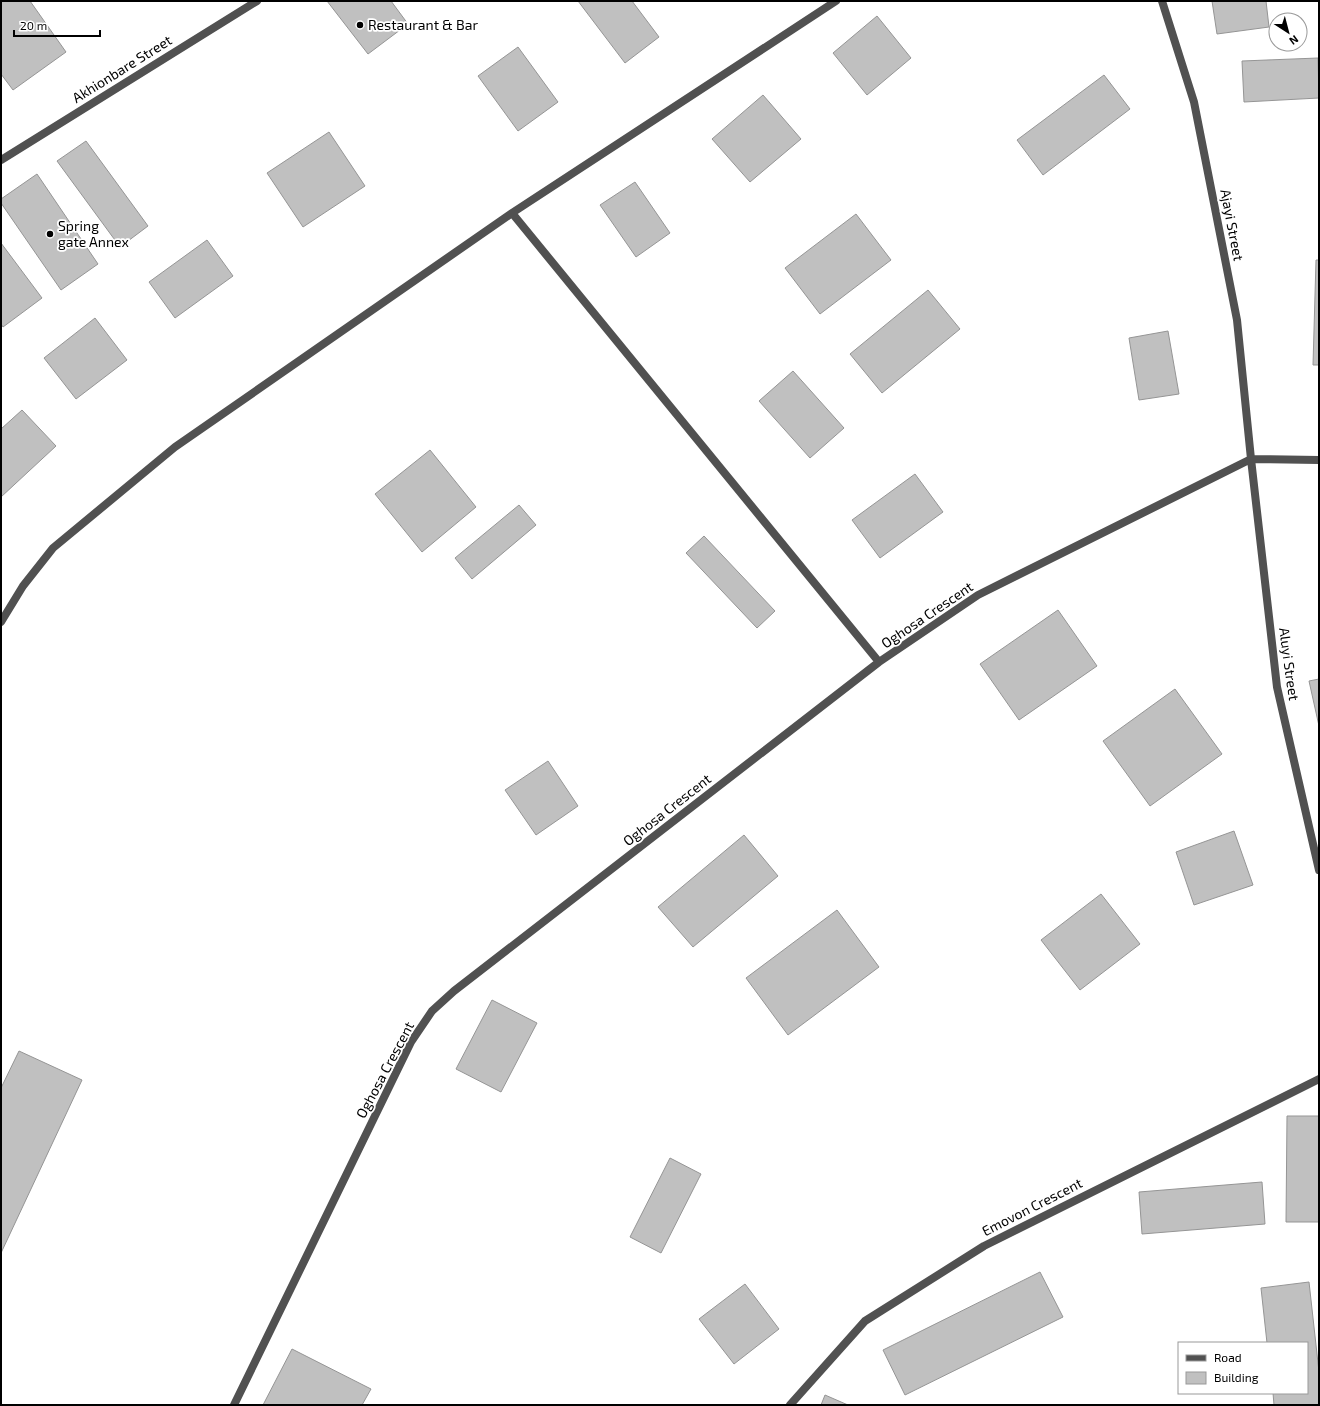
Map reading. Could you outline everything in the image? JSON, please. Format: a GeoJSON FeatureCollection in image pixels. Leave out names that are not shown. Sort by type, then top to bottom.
{"type":"FeatureCollection","features":[{"type":"Feature","properties":{"kind":"street","name":"Akhionbare Street"},"geometry":{"type":"LineString","coordinates":[[1,160],[257,1]]}},
{"type":"Feature","properties":{"kind":"street"},"geometry":{"type":"LineString","coordinates":[[1,622],[23,586],[53,548],[175,447],[512,213],[836,1]]}},
{"type":"Feature","properties":{"kind":"street","name":"Ajayi Street"},"geometry":{"type":"LineString","coordinates":[[1162,1],[1194,102],[1236,312],[1251,459]]}},
{"type":"Feature","properties":{"kind":"street"},"geometry":{"type":"LineString","coordinates":[[512,213],[879,662]]}},
{"type":"Feature","properties":{"kind":"street","name":"Oghosa Crescent"},"geometry":{"type":"LineString","coordinates":[[234,1405],[411,1042],[432,1011],[454,991],[879,662],[978,594],[1251,459],[1319,460]]}},
{"type":"Feature","properties":{"kind":"street","name":"Aluyi Street"},"geometry":{"type":"LineString","coordinates":[[1251,459],[1277,687],[1319,870]]}},
{"type":"Feature","properties":{"kind":"street","name":"Emovon Crescent"},"geometry":{"type":"LineString","coordinates":[[790,1405],[865,1321],[984,1246],[1319,1079]]}},
{"type":"Feature","properties":{"kind":"building"},"geometry":{"type":"Polygon","coordinates":[[[1,1],[30,1],[66,52],[13,90],[1,74],[1,1]]]}},
{"type":"Feature","properties":{"kind":"building"},"geometry":{"type":"Polygon","coordinates":[[[327,1],[391,1],[408,24],[368,54],[327,1]]]}},
{"type":"Feature","properties":{"kind":"building"},"geometry":{"type":"Polygon","coordinates":[[[578,1],[632,1],[659,37],[625,63],[578,1]]]}},
{"type":"Feature","properties":{"kind":"building"},"geometry":{"type":"Polygon","coordinates":[[[1212,1],[1266,1],[1268,27],[1217,34],[1212,1]]]}},
{"type":"Feature","properties":{"kind":"building"},"geometry":{"type":"Polygon","coordinates":[[[877,16],[911,58],[867,95],[833,53],[877,16]]]}},
{"type":"Feature","properties":{"kind":"building"},"geometry":{"type":"Polygon","coordinates":[[[518,47],[558,102],[518,131],[478,76],[518,47]]]}},
{"type":"Feature","properties":{"kind":"building"},"geometry":{"type":"Polygon","coordinates":[[[1318,58],[1319,98],[1244,102],[1242,61],[1318,58]]]}},
{"type":"Feature","properties":{"kind":"building"},"geometry":{"type":"Polygon","coordinates":[[[1104,75],[1130,109],[1043,175],[1017,140],[1104,75]]]}},
{"type":"Feature","properties":{"kind":"building"},"geometry":{"type":"Polygon","coordinates":[[[763,95],[801,139],[750,182],[712,139],[763,95]]]}},
{"type":"Feature","properties":{"kind":"building"},"geometry":{"type":"Polygon","coordinates":[[[329,132],[365,186],[303,227],[267,173],[329,132]]]}},
{"type":"Feature","properties":{"kind":"building"},"geometry":{"type":"Polygon","coordinates":[[[86,141],[148,226],[120,247],[57,161],[86,141]]]}},
{"type":"Feature","properties":{"kind":"building","name":"Spring gate Annex"},"geometry":{"type":"Polygon","coordinates":[[[37,174],[98,264],[61,290],[1,203],[1,199],[37,174]]]}},
{"type":"Feature","properties":{"kind":"building"},"geometry":{"type":"Polygon","coordinates":[[[635,182],[670,233],[636,257],[600,205],[635,182]]]}},
{"type":"Feature","properties":{"kind":"building"},"geometry":{"type":"Polygon","coordinates":[[[856,214],[891,260],[820,314],[785,268],[856,214]]]}},
{"type":"Feature","properties":{"kind":"building"},"geometry":{"type":"Polygon","coordinates":[[[207,240],[233,276],[175,318],[149,282],[207,240]]]}},
{"type":"Feature","properties":{"kind":"building"},"geometry":{"type":"Polygon","coordinates":[[[1,243],[42,298],[3,327],[1,324],[1,243]]]}},
{"type":"Feature","properties":{"kind":"building"},"geometry":{"type":"Polygon","coordinates":[[[1316,260],[1319,260],[1319,365],[1313,365],[1316,260]]]}},
{"type":"Feature","properties":{"kind":"building"},"geometry":{"type":"Polygon","coordinates":[[[928,290],[960,329],[882,393],[850,354],[928,290]]]}},
{"type":"Feature","properties":{"kind":"building"},"geometry":{"type":"Polygon","coordinates":[[[95,318],[127,360],[76,399],[44,358],[95,318]]]}},
{"type":"Feature","properties":{"kind":"building"},"geometry":{"type":"Polygon","coordinates":[[[1168,331],[1179,394],[1139,400],[1129,338],[1168,331]]]}},
{"type":"Feature","properties":{"kind":"building"},"geometry":{"type":"Polygon","coordinates":[[[793,371],[844,428],[810,458],[759,401],[793,371]]]}},
{"type":"Feature","properties":{"kind":"building"},"geometry":{"type":"Polygon","coordinates":[[[22,410],[56,446],[1,497],[1,429],[22,410]]]}},
{"type":"Feature","properties":{"kind":"building"},"geometry":{"type":"Polygon","coordinates":[[[430,450],[476,507],[422,552],[375,494],[430,450]]]}},
{"type":"Feature","properties":{"kind":"building"},"geometry":{"type":"Polygon","coordinates":[[[915,474],[943,512],[880,558],[852,520],[915,474]]]}},
{"type":"Feature","properties":{"kind":"building"},"geometry":{"type":"Polygon","coordinates":[[[519,505],[536,525],[472,579],[455,558],[519,505]]]}},
{"type":"Feature","properties":{"kind":"building"},"geometry":{"type":"Polygon","coordinates":[[[704,536],[775,611],[757,628],[686,553],[704,536]]]}},
{"type":"Feature","properties":{"kind":"building"},"geometry":{"type":"Polygon","coordinates":[[[1058,610],[1097,666],[1019,720],[980,664],[1058,610]]]}},
{"type":"Feature","properties":{"kind":"building"},"geometry":{"type":"Polygon","coordinates":[[[1319,679],[1319,726],[1309,681],[1319,679]]]}},
{"type":"Feature","properties":{"kind":"building"},"geometry":{"type":"Polygon","coordinates":[[[1175,689],[1222,754],[1150,806],[1103,741],[1175,689]]]}},
{"type":"Feature","properties":{"kind":"building"},"geometry":{"type":"Polygon","coordinates":[[[548,761],[578,806],[536,835],[505,790],[548,761]]]}},
{"type":"Feature","properties":{"kind":"building"},"geometry":{"type":"Polygon","coordinates":[[[1234,831],[1253,885],[1194,905],[1176,852],[1234,831]]]}},
{"type":"Feature","properties":{"kind":"building"},"geometry":{"type":"Polygon","coordinates":[[[744,835],[778,876],[693,947],[658,907],[744,835]]]}},
{"type":"Feature","properties":{"kind":"building"},"geometry":{"type":"Polygon","coordinates":[[[1101,894],[1140,944],[1080,990],[1041,940],[1101,894]]]}},
{"type":"Feature","properties":{"kind":"building"},"geometry":{"type":"Polygon","coordinates":[[[837,910],[879,967],[788,1035],[746,978],[837,910]]]}},
{"type":"Feature","properties":{"kind":"building"},"geometry":{"type":"Polygon","coordinates":[[[492,1000],[537,1023],[501,1092],[456,1069],[492,1000]]]}},
{"type":"Feature","properties":{"kind":"building"},"geometry":{"type":"Polygon","coordinates":[[[19,1051],[82,1080],[1,1253],[1,1088],[19,1051]]]}},
{"type":"Feature","properties":{"kind":"building"},"geometry":{"type":"Polygon","coordinates":[[[1287,1116],[1319,1116],[1319,1222],[1286,1222],[1287,1116]]]}},
{"type":"Feature","properties":{"kind":"building"},"geometry":{"type":"Polygon","coordinates":[[[670,1158],[701,1174],[661,1253],[630,1237],[670,1158]]]}},
{"type":"Feature","properties":{"kind":"building"},"geometry":{"type":"Polygon","coordinates":[[[1262,1182],[1265,1224],[1142,1234],[1139,1192],[1262,1182]]]}},
{"type":"Feature","properties":{"kind":"building"},"geometry":{"type":"Polygon","coordinates":[[[1040,1272],[1063,1317],[905,1395],[883,1350],[1040,1272]]]}},
{"type":"Feature","properties":{"kind":"building"},"geometry":{"type":"Polygon","coordinates":[[[1309,1282],[1319,1372],[1319,1405],[1274,1405],[1273,1394],[1308,1394],[1308,1342],[1267,1342],[1261,1288],[1309,1282]]]}},
{"type":"Feature","properties":{"kind":"building"},"geometry":{"type":"Polygon","coordinates":[[[745,1284],[779,1329],[734,1364],[699,1319],[745,1284]]]}},
{"type":"Feature","properties":{"kind":"building"},"geometry":{"type":"Polygon","coordinates":[[[292,1349],[371,1389],[362,1405],[263,1405],[292,1349]]]}},
{"type":"Feature","properties":{"kind":"building"},"geometry":{"type":"Polygon","coordinates":[[[825,1395],[848,1405],[821,1405],[825,1395]]]}},
{"type":"Feature","properties":{"kind":"place","name":"Restaurant & Bar"},"geometry":{"type":"Point","coordinates":[360,25]}},
{"type":"Feature","properties":{"kind":"place","name":"Spring gate Annex"},"geometry":{"type":"Point","coordinates":[50,234]}}]}
